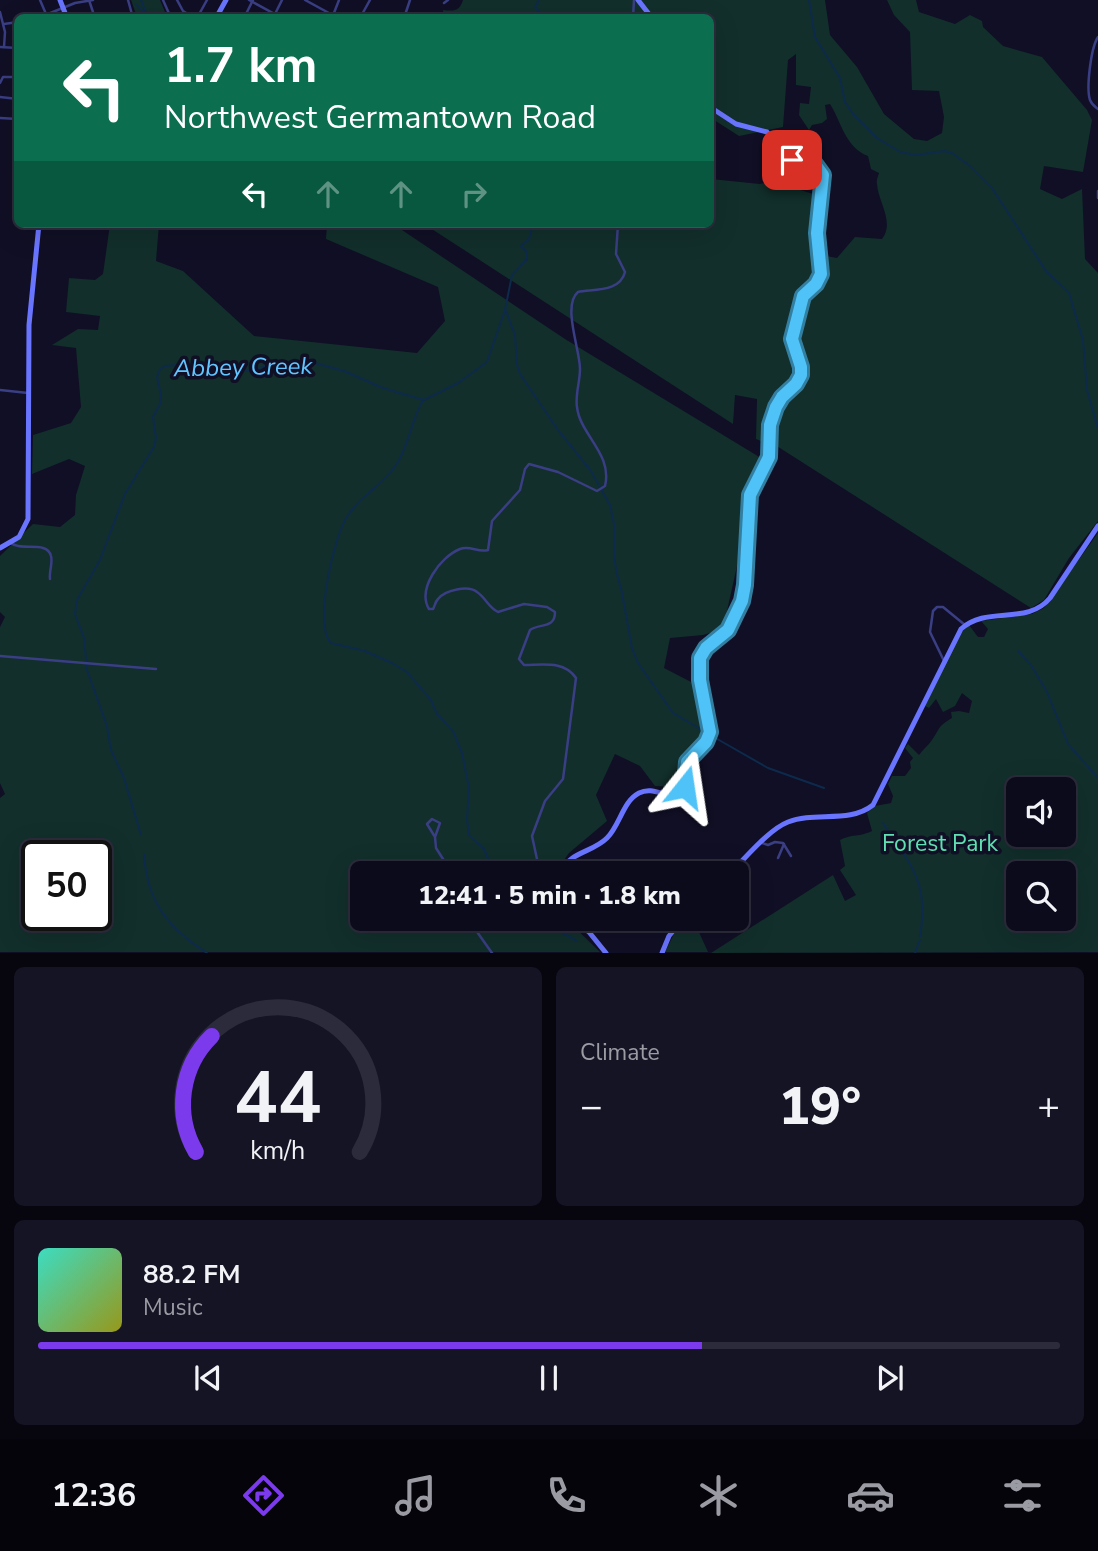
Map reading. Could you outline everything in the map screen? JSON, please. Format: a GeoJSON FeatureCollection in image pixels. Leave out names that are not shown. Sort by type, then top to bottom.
{"type":"FeatureCollection","features":[{"type":"Feature","properties":{"kind":"main road"},"geometry":{"type":"LineString","coordinates":[[60,0],[65,14]]}},
{"type":"Feature","properties":{"kind":"main road"},"geometry":{"type":"LineString","coordinates":[[636,0],[648,14]]}},
{"type":"Feature","properties":{"kind":"main road"},"geometry":{"type":"LineString","coordinates":[[569,861],[608,837],[630,801],[638,793],[654,790],[673,797],[681,793],[685,785],[687,762],[709,737],[709,723],[700,680],[700,658],[706,648],[728,630],[742,601],[750,495],[769,457],[770,425],[776,407],[800,378],[801,367],[792,341],[793,331],[803,296],[816,284],[821,274],[817,239],[823,183],[821,171],[813,163],[786,157],[767,132],[736,124],[714,110]]}},
{"type":"Feature","properties":{"kind":"main road"},"geometry":{"type":"LineString","coordinates":[[0,548],[23,533],[28,519],[29,319],[39,228]]}},
{"type":"Feature","properties":{"kind":"main road"},"geometry":{"type":"LineString","coordinates":[[743,861],[781,826],[789,822],[857,814],[873,805],[957,634],[965,625],[984,616],[1026,613],[1040,608],[1050,598],[1098,526]]}},
{"type":"Feature","properties":{"kind":"main road"},"geometry":{"type":"LineString","coordinates":[[588,931],[606,953]]}},
{"type":"Feature","properties":{"kind":"main road"},"geometry":{"type":"LineString","coordinates":[[662,953],[673,931]]}},
{"type":"Feature","properties":{"kind":"street"},"geometry":{"type":"LineString","coordinates":[[48,14],[90,0]]}},
{"type":"Feature","properties":{"kind":"street"},"geometry":{"type":"LineString","coordinates":[[177,0],[183,11],[189,14]]}},
{"type":"Feature","properties":{"kind":"street"},"geometry":{"type":"LineString","coordinates":[[305,0],[329,14]]}},
{"type":"Feature","properties":{"kind":"street"},"geometry":{"type":"LineString","coordinates":[[444,4],[448,0]]}},
{"type":"Feature","properties":{"kind":"street"},"geometry":{"type":"LineString","coordinates":[[252,1],[271,14]]}},
{"type":"Feature","properties":{"kind":"street"},"geometry":{"type":"LineString","coordinates":[[0,12],[3,24],[2,47]]}},
{"type":"Feature","properties":{"kind":"street"},"geometry":{"type":"LineString","coordinates":[[3,24],[14,23]]}},
{"type":"Feature","properties":{"kind":"street"},"geometry":{"type":"LineString","coordinates":[[1098,37],[1091,53],[1089,94],[1091,102],[1098,108]]}},
{"type":"Feature","properties":{"kind":"street"},"geometry":{"type":"LineString","coordinates":[[1098,191],[1098,198]]}},
{"type":"Feature","properties":{"kind":"street"},"geometry":{"type":"LineString","coordinates":[[537,861],[532,836],[545,801],[563,779],[576,678],[566,669],[546,663],[524,666],[519,659],[530,630],[548,625],[554,619],[555,612],[551,608],[524,604],[498,612],[471,589],[445,594],[439,597],[433,609],[429,610],[426,591],[434,572],[452,554],[465,548],[482,552],[488,550],[492,521],[520,490],[525,469],[529,464],[558,472],[597,491],[605,486],[606,472],[603,461],[577,407],[580,364],[573,328],[572,301],[578,292],[613,287],[623,279],[625,272],[616,254],[618,228]]}},
{"type":"Feature","properties":{"kind":"street"},"geometry":{"type":"LineString","coordinates":[[0,390],[30,393]]}},
{"type":"Feature","properties":{"kind":"street"},"geometry":{"type":"LineString","coordinates":[[11,543],[16,547],[43,548],[51,557],[50,579]]}},
{"type":"Feature","properties":{"kind":"street"},"geometry":{"type":"LineString","coordinates":[[944,661],[930,632],[933,611],[937,607],[943,607],[965,625]]}},
{"type":"Feature","properties":{"kind":"street"},"geometry":{"type":"LineString","coordinates":[[0,656],[156,669]]}},
{"type":"Feature","properties":{"kind":"street"},"geometry":{"type":"LineString","coordinates":[[435,837],[427,824],[432,819],[440,823],[435,837],[436,848],[444,861]]}},
{"type":"Feature","properties":{"kind":"street"},"geometry":{"type":"LineString","coordinates":[[762,843],[785,844],[791,856]]}},
{"type":"Feature","properties":{"kind":"street"},"geometry":{"type":"LineString","coordinates":[[778,858],[785,844]]}},
{"type":"Feature","properties":{"kind":"street"},"geometry":{"type":"LineString","coordinates":[[476,931],[492,953]]}},
{"type":"Feature","properties":{"kind":"green space"},"geometry":{"type":"Polygon","coordinates":[[[131,0],[160,0],[166,14],[136,14],[131,0]]]}},
{"type":"Feature","properties":{"kind":"green space"},"geometry":{"type":"Polygon","coordinates":[[[463,0],[825,0],[830,35],[857,67],[884,114],[914,139],[927,141],[942,133],[944,117],[939,91],[912,90],[910,32],[894,15],[887,0],[916,0],[919,12],[955,24],[970,15],[982,21],[983,27],[1003,46],[1042,57],[1087,110],[1092,120],[1083,172],[1044,166],[1040,189],[1062,199],[1082,189],[1085,259],[1098,273],[1098,521],[1069,558],[1044,600],[1031,608],[772,443],[778,406],[801,384],[806,375],[795,346],[796,320],[802,305],[822,281],[821,255],[837,258],[855,237],[882,239],[887,226],[878,191],[879,173],[871,169],[868,156],[849,141],[830,104],[825,105],[827,119],[812,125],[809,130],[799,115],[800,103],[809,104],[811,87],[796,85],[796,54],[788,60],[783,127],[739,136],[714,120],[714,14],[444,14],[443,10],[456,10],[463,0]]]}},
{"type":"Feature","properties":{"kind":"green space"},"geometry":{"type":"Polygon","coordinates":[[[714,179],[760,184],[773,181],[819,196],[813,227],[816,260],[813,280],[804,285],[789,331],[798,376],[773,407],[766,443],[756,439],[757,399],[735,395],[733,424],[430,228],[714,228],[714,179]]]}},
{"type":"Feature","properties":{"kind":"green space"},"geometry":{"type":"Polygon","coordinates":[[[109,228],[159,228],[156,261],[183,271],[254,336],[417,353],[445,321],[438,287],[326,239],[327,228],[399,228],[565,339],[761,458],[723,629],[703,635],[670,638],[664,668],[695,684],[706,732],[684,756],[678,787],[655,786],[640,766],[615,754],[596,795],[607,821],[569,853],[563,861],[350,861],[350,931],[578,931],[600,952],[0,952],[0,798],[5,794],[0,783],[0,627],[5,617],[0,612],[0,556],[33,524],[60,527],[75,515],[76,495],[85,466],[69,459],[32,474],[33,435],[71,423],[81,407],[76,348],[52,345],[78,329],[98,330],[100,316],[66,312],[69,278],[95,280],[103,274],[109,228]]]}},
{"type":"Feature","properties":{"kind":"green space","name":"Forest Park"},"geometry":{"type":"Polygon","coordinates":[[[1098,533],[1098,952],[711,953],[833,875],[845,901],[856,895],[840,870],[845,866],[840,840],[872,831],[867,813],[875,806],[891,803],[893,796],[888,784],[892,776],[905,776],[911,768],[910,762],[913,758],[905,748],[908,744],[919,755],[941,725],[952,718],[951,712],[969,713],[972,701],[962,693],[955,706],[943,712],[936,699],[929,708],[925,706],[959,635],[969,625],[978,637],[984,637],[988,629],[981,621],[1032,614],[1044,608],[1098,533]]]}},
{"type":"Feature","properties":{"kind":"green space"},"geometry":{"type":"Polygon","coordinates":[[[677,931],[698,931],[708,952],[665,952],[677,931]]]}},
{"type":"Feature","properties":{"kind":"waterway"},"geometry":{"type":"LineString","coordinates":[[141,0],[146,14]]}},
{"type":"Feature","properties":{"kind":"waterway","name":"Abbey Creek"},"geometry":{"type":"LineString","coordinates":[[539,0],[535,7],[541,14]]}},
{"type":"Feature","properties":{"kind":"waterway"},"geometry":{"type":"LineString","coordinates":[[809,0],[815,37],[840,78],[845,102],[853,114],[877,138],[900,152],[916,155],[945,151],[970,166],[992,188],[1046,271],[1069,293],[1083,340],[1087,390],[1098,429]]}},
{"type":"Feature","properties":{"kind":"waterway"},"geometry":{"type":"LineString","coordinates":[[136,4],[146,14]]}},
{"type":"Feature","properties":{"kind":"waterway","name":"Abbey Creek"},"geometry":{"type":"LineString","coordinates":[[141,835],[87,670],[84,638],[75,614],[77,600],[100,560],[125,494],[154,447],[156,438],[153,417],[160,404],[157,377],[160,369],[178,365],[216,371],[249,370],[287,362],[311,362],[424,400],[458,383],[487,362],[505,310],[512,275],[527,259],[527,252],[521,246],[529,239],[532,228]]}},
{"type":"Feature","properties":{"kind":"waterway"},"geometry":{"type":"LineString","coordinates":[[506,311],[515,335],[520,374],[558,430],[591,471],[610,505],[617,574],[632,648],[638,663],[673,713],[707,733]]}},
{"type":"Feature","properties":{"kind":"waterway"},"geometry":{"type":"LineString","coordinates":[[423,400],[396,465],[360,501],[343,526],[328,580],[324,619],[326,633],[331,643],[365,651],[407,672],[431,700],[437,714],[453,731],[462,753],[469,788],[469,835],[484,849],[489,861]]}},
{"type":"Feature","properties":{"kind":"waterway"},"geometry":{"type":"LineString","coordinates":[[1018,651],[1031,665],[1047,692],[1068,744],[1098,778]]}},
{"type":"Feature","properties":{"kind":"waterway"},"geometry":{"type":"LineString","coordinates":[[712,736],[768,768],[824,788]]}},
{"type":"Feature","properties":{"kind":"waterway"},"geometry":{"type":"LineString","coordinates":[[883,823],[910,864],[920,888],[920,937]]}},
{"type":"Feature","properties":{"kind":"waterway","name":"Abbey Creek"},"geometry":{"type":"LineString","coordinates":[[144,854],[150,886],[162,912],[181,934],[207,953]]}},
{"type":"Feature","properties":{"kind":"waterway"},"geometry":{"type":"LineString","coordinates":[[559,931],[577,941]]}},
{"type":"Feature","properties":{"kind":"waterway"},"geometry":{"type":"LineString","coordinates":[[915,953],[920,940]]}},
{"type":"Feature","properties":{"kind":"route"},"geometry":{"type":"LineString","coordinates":[[685,787],[687,762],[706,742],[710,732],[700,680],[700,658],[709,644],[728,630],[742,601],[745,591],[750,495],[769,457],[770,425],[778,402],[796,384],[802,373],[792,341],[793,331],[801,300],[816,284],[821,274],[817,233],[823,175],[815,164],[792,160]]}}]}
